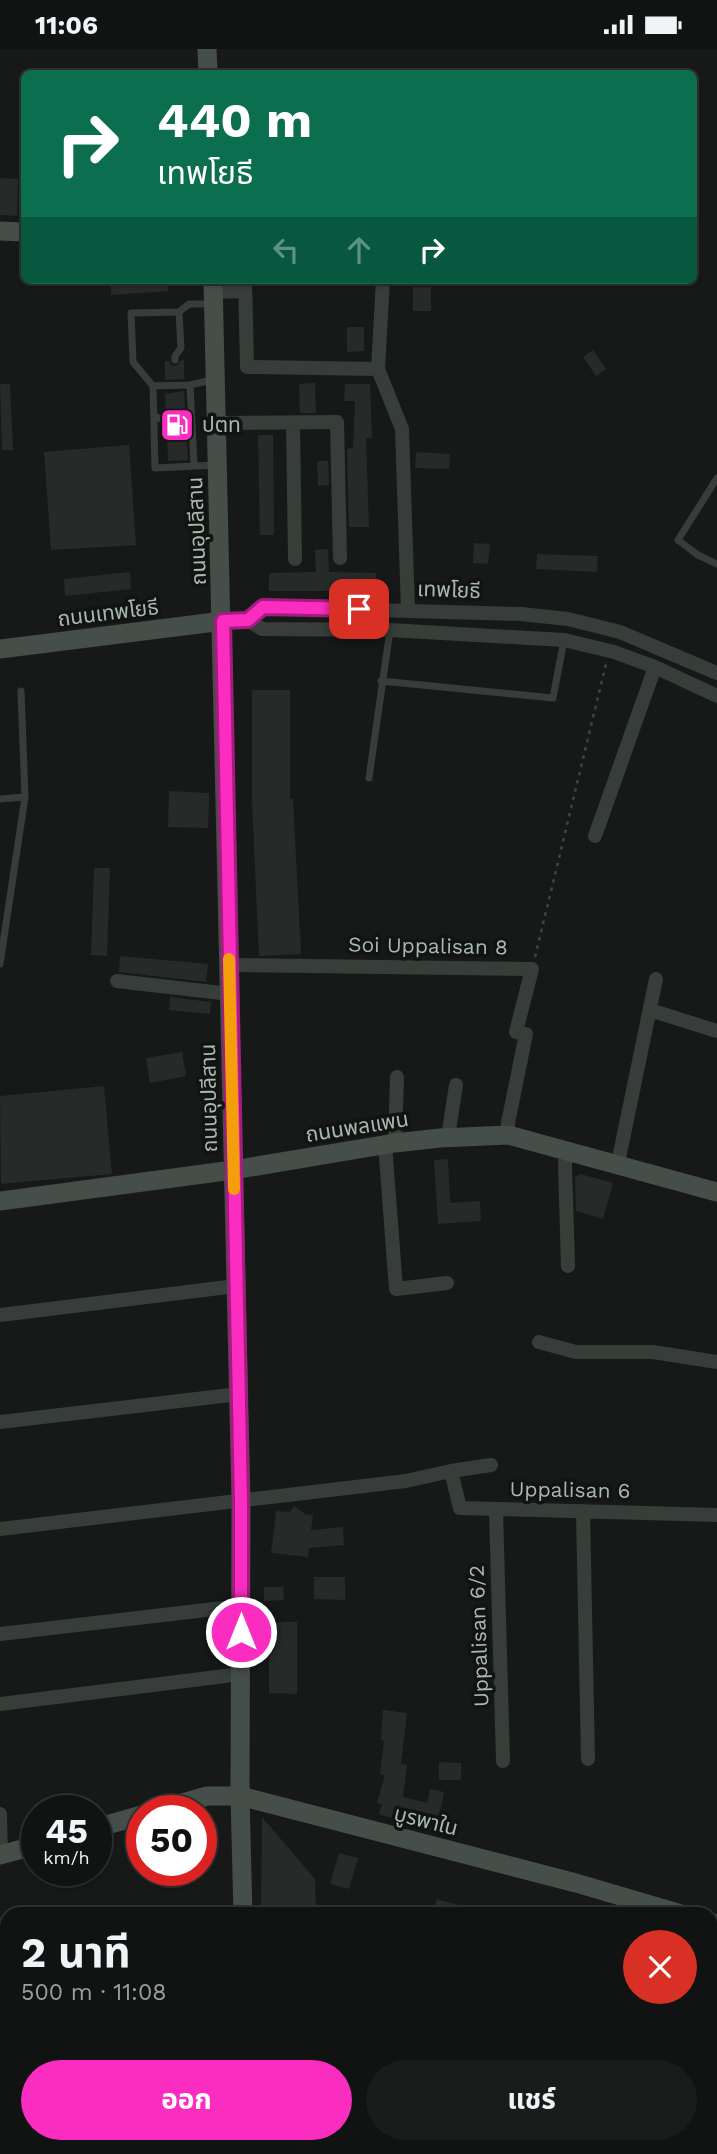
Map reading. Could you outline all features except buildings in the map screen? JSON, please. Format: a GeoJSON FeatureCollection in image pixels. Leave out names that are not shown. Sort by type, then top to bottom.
{"type":"FeatureCollection","features":[{"type":"Feature","properties":{"kind":"main road"},"geometry":{"type":"LineString","coordinates":[[207,49],[208,70]]}},
{"type":"Feature","properties":{"kind":"main road"},"geometry":{"type":"LineString","coordinates":[[0,231],[21,232]]}},
{"type":"Feature","properties":{"kind":"main road","name":"ถนนอุปลีสาน"},"geometry":{"type":"LineString","coordinates":[[214,292],[241,1501],[240,1796],[243,1907]]}},
{"type":"Feature","properties":{"kind":"main road","name":"ถนนเทพโยธี"},"geometry":{"type":"LineString","coordinates":[[0,649],[223,621]]}},
{"type":"Feature","properties":{"kind":"main road","name":"ถนนพลแพน"},"geometry":{"type":"LineString","coordinates":[[0,1201],[233,1170],[390,1144],[448,1137],[508,1135],[717,1192]]}},
{"type":"Feature","properties":{"kind":"main road","name":"บูรพาใน"},"geometry":{"type":"LineString","coordinates":[[217,1796],[240,1796],[576,1883],[658,1907]]}},
{"type":"Feature","properties":{"kind":"main road"},"geometry":{"type":"LineString","coordinates":[[1,1855],[21,1849]]}},
{"type":"Feature","properties":{"kind":"street"},"geometry":{"type":"LineString","coordinates":[[383,284],[379,369],[402,429],[408,610]]}},
{"type":"Feature","properties":{"kind":"street"},"geometry":{"type":"LineString","coordinates":[[214,292],[245,285],[247,367],[379,369]]}},
{"type":"Feature","properties":{"kind":"street"},"geometry":{"type":"LineString","coordinates":[[216,423],[337,422],[340,558]]}},
{"type":"Feature","properties":{"kind":"street"},"geometry":{"type":"LineString","coordinates":[[293,423],[295,559]]}},
{"type":"Feature","properties":{"kind":"street","name":"เทพโยธี"},"geometry":{"type":"LineString","coordinates":[[248,620],[263,607],[521,614],[568,619],[620,632],[717,673]]}},
{"type":"Feature","properties":{"kind":"street"},"geometry":{"type":"LineString","coordinates":[[564,640],[568,619]]}},
{"type":"Feature","properties":{"kind":"street","name":"เทพโยธี"},"geometry":{"type":"LineString","coordinates":[[223,621],[248,620],[262,629],[390,630],[564,640],[609,650],[655,667],[717,696]]}},
{"type":"Feature","properties":{"kind":"street"},"geometry":{"type":"LineString","coordinates":[[595,836],[655,667]]}},
{"type":"Feature","properties":{"kind":"street","name":"Soi Uppalisan 8"},"geometry":{"type":"LineString","coordinates":[[229,965],[531,969],[516,1032],[526,1034],[508,1123],[508,1135]]}},
{"type":"Feature","properties":{"kind":"street"},"geometry":{"type":"LineString","coordinates":[[618,1163],[656,979]]}},
{"type":"Feature","properties":{"kind":"street"},"geometry":{"type":"LineString","coordinates":[[117,981],[230,994]]}},
{"type":"Feature","properties":{"kind":"street"},"geometry":{"type":"LineString","coordinates":[[650,1010],[717,1031]]}},
{"type":"Feature","properties":{"kind":"street"},"geometry":{"type":"LineString","coordinates":[[397,1077],[390,1144],[396,1289],[447,1283]]}},
{"type":"Feature","properties":{"kind":"street"},"geometry":{"type":"LineString","coordinates":[[448,1137],[456,1085]]}},
{"type":"Feature","properties":{"kind":"street"},"geometry":{"type":"LineString","coordinates":[[566,1151],[568,1266]]}},
{"type":"Feature","properties":{"kind":"street"},"geometry":{"type":"LineString","coordinates":[[0,1315],[236,1286]]}},
{"type":"Feature","properties":{"kind":"street"},"geometry":{"type":"LineString","coordinates":[[539,1342],[576,1352],[653,1352],[717,1362]]}},
{"type":"Feature","properties":{"kind":"street"},"geometry":{"type":"LineString","coordinates":[[0,1422],[239,1394]]}},
{"type":"Feature","properties":{"kind":"street","name":"Uppalisan 6"},"geometry":{"type":"LineString","coordinates":[[0,1529],[406,1481],[491,1465]]}},
{"type":"Feature","properties":{"kind":"street","name":"Uppalisan 6"},"geometry":{"type":"LineString","coordinates":[[451,1471],[460,1508],[717,1515]]}},
{"type":"Feature","properties":{"kind":"street","name":"Uppalisan 6/2"},"geometry":{"type":"LineString","coordinates":[[496,1510],[503,1761]]}},
{"type":"Feature","properties":{"kind":"street"},"geometry":{"type":"LineString","coordinates":[[583,1511],[588,1759]]}},
{"type":"Feature","properties":{"kind":"street"},"geometry":{"type":"LineString","coordinates":[[0,1634],[240,1605]]}},
{"type":"Feature","properties":{"kind":"street"},"geometry":{"type":"LineString","coordinates":[[0,1704],[241,1674]]}},
{"type":"Feature","properties":{"kind":"street"},"geometry":{"type":"LineString","coordinates":[[0,1814],[1,1855]]}},
{"type":"Feature","properties":{"kind":"lane"},"geometry":{"type":"LineString","coordinates":[[214,292],[179,312],[131,313],[134,362],[153,386],[155,468],[218,465]]}},
{"type":"Feature","properties":{"kind":"lane"},"geometry":{"type":"LineString","coordinates":[[175,360],[181,348],[179,312]]}},
{"type":"Feature","properties":{"kind":"lane"},"geometry":{"type":"LineString","coordinates":[[153,386],[216,379]]}},
{"type":"Feature","properties":{"kind":"lane"},"geometry":{"type":"LineString","coordinates":[[190,384],[190,431],[194,465]]}},
{"type":"Feature","properties":{"kind":"lane"},"geometry":{"type":"LineString","coordinates":[[154,416],[166,421]]}},
{"type":"Feature","properties":{"kind":"lane"},"geometry":{"type":"LineString","coordinates":[[717,478],[678,540],[698,555],[717,564]]}},
{"type":"Feature","properties":{"kind":"lane"},"geometry":{"type":"LineString","coordinates":[[369,778],[390,630]]}},
{"type":"Feature","properties":{"kind":"lane"},"geometry":{"type":"LineString","coordinates":[[381,681],[553,698],[564,640]]}},
{"type":"Feature","properties":{"kind":"lane"},"geometry":{"type":"LineString","coordinates":[[0,964],[25,797],[21,691]]}},
{"type":"Feature","properties":{"kind":"lane"},"geometry":{"type":"LineString","coordinates":[[0,799],[25,797]]}},
{"type":"Feature","properties":{"kind":"path"},"geometry":{"type":"LineString","coordinates":[[531,969],[609,650]]}},
{"type":"Feature","properties":{"kind":"slow traffic"},"geometry":{"type":"LineString","coordinates":[[229,959],[234,1189]]}},
{"type":"Feature","properties":{"kind":"place","name":"ปตท"},"geometry":{"type":"Point","coordinates":[177,425]}},
{"type":"Feature","properties":{"kind":"route"},"geometry":{"type":"LineString","coordinates":[[241,1632],[241,1501],[223,621],[248,620],[263,607],[359,609]]}}]}
